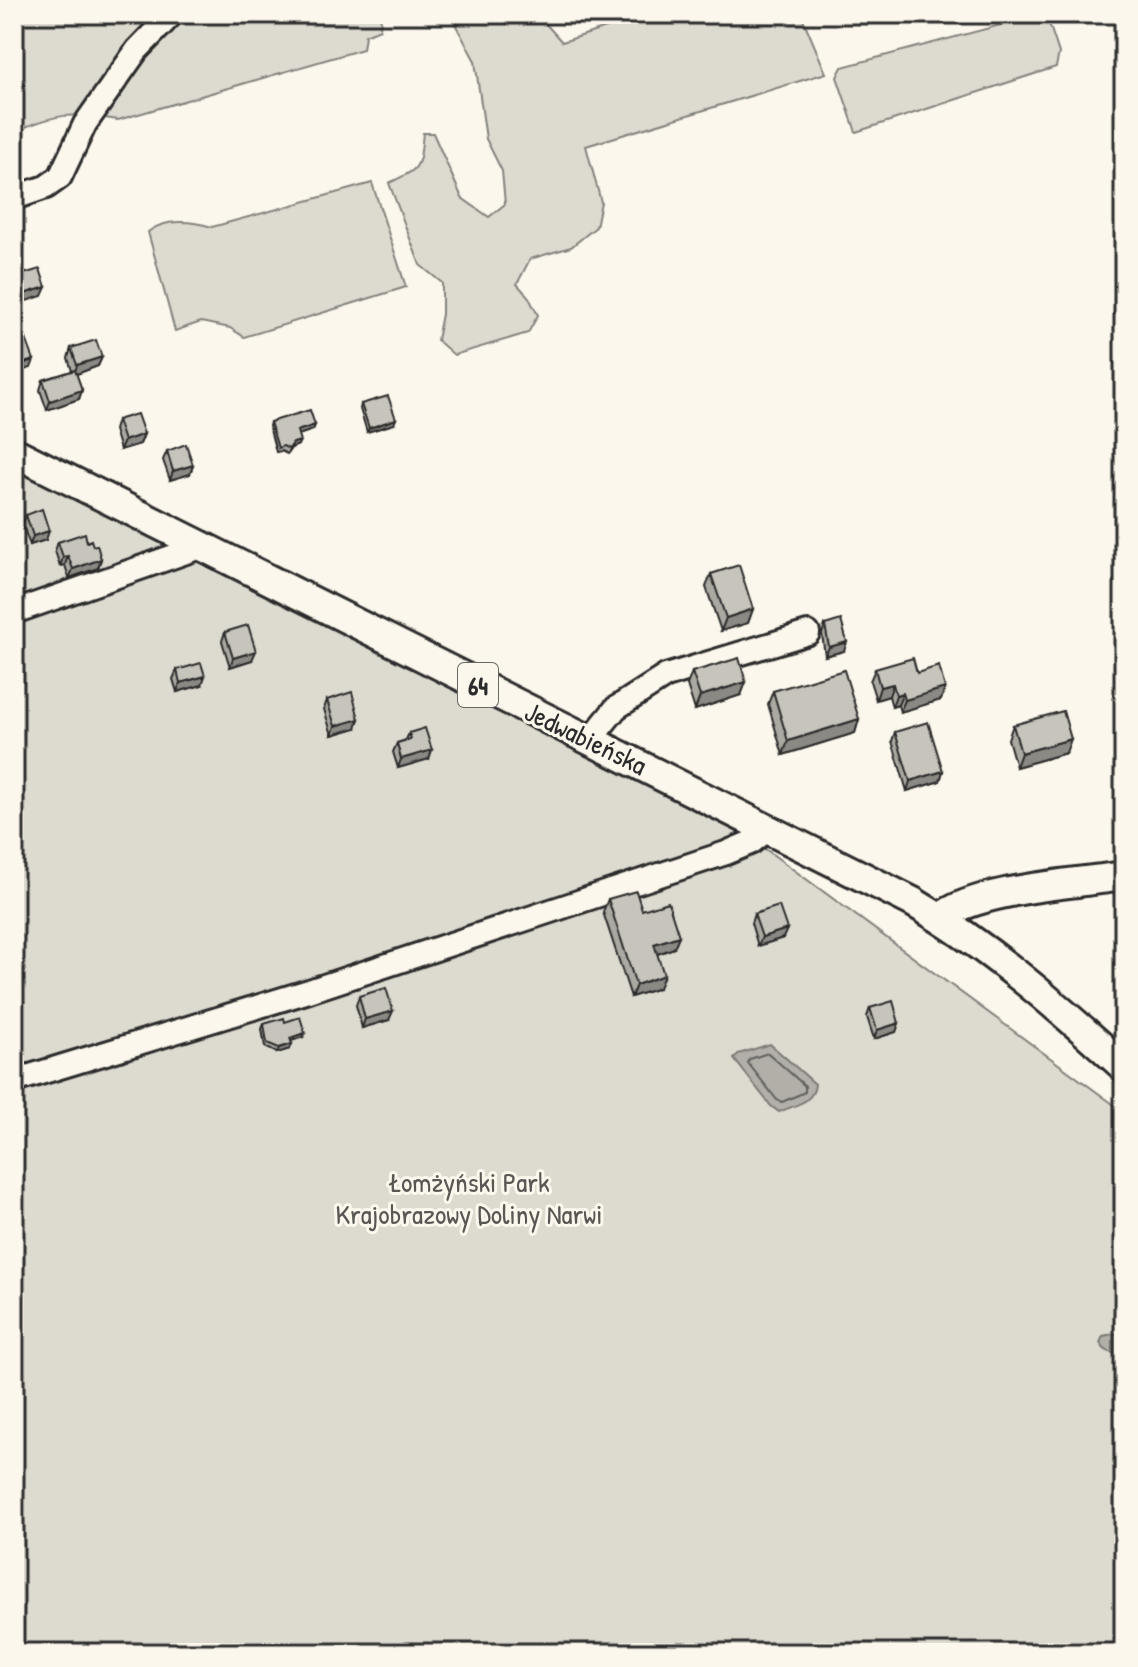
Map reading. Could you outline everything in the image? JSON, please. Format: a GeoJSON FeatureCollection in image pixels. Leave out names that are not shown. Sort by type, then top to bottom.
{"type":"FeatureCollection","features":[{"type":"Feature","properties":{"kind":"main road","name":"Jedwabieńska"},"geometry":{"type":"LineString","coordinates":[[14,452],[880,884],[941,918]]}},
{"type":"Feature","properties":{"kind":"main road"},"geometry":{"type":"LineString","coordinates":[[941,918],[967,903],[996,895],[1124,876]]}},
{"type":"Feature","properties":{"kind":"main road","name":"64"},"geometry":{"type":"LineString","coordinates":[[941,918],[1017,972],[1124,1067]]}},
{"type":"Feature","properties":{"kind":"street"},"geometry":{"type":"LineString","coordinates":[[14,198],[46,187],[60,177],[85,124],[137,50],[172,14]]}},
{"type":"Feature","properties":{"kind":"street"},"geometry":{"type":"LineString","coordinates":[[14,612],[200,547]]}},
{"type":"Feature","properties":{"kind":"street"},"geometry":{"type":"LineString","coordinates":[[590,740],[616,708],[666,676],[808,633]]}},
{"type":"Feature","properties":{"kind":"street"},"geometry":{"type":"LineString","coordinates":[[14,1081],[309,991],[726,853],[752,842],[768,829]]}},
{"type":"Feature","properties":{"kind":"green space"},"geometry":{"type":"Polygon","coordinates":[[[14,14],[381,14],[380,29],[365,35],[363,49],[118,120],[64,116],[14,132],[14,14]]]}},
{"type":"Feature","properties":{"kind":"green space"},"geometry":{"type":"Polygon","coordinates":[[[457,14],[537,14],[562,42],[650,14],[801,14],[826,73],[586,146],[601,202],[596,227],[571,247],[530,259],[517,284],[538,315],[528,333],[454,355],[437,340],[442,314],[442,283],[420,265],[389,183],[417,166],[423,133],[433,133],[462,198],[489,217],[505,204],[502,171],[486,139],[475,61],[454,22],[457,14]]]}},
{"type":"Feature","properties":{"kind":"green space"},"geometry":{"type":"Polygon","coordinates":[[[1031,17],[1049,23],[1059,53],[1056,67],[856,132],[837,77],[842,67],[1031,17]]]}},
{"type":"Feature","properties":{"kind":"green space"},"geometry":{"type":"Polygon","coordinates":[[[372,183],[406,287],[244,337],[230,328],[201,322],[175,331],[148,232],[162,224],[179,222],[212,227],[372,183]]]}},
{"type":"Feature","properties":{"kind":"green space","name":"Łomżyński Park Krajobrazowy Doliny Narwi"},"geometry":{"type":"Polygon","coordinates":[[[14,460],[723,818],[1124,1112],[1124,1653],[14,1653],[14,460]]]}},
{"type":"Feature","properties":{"kind":"water"},"geometry":{"type":"Polygon","coordinates":[[[770,1044],[815,1084],[807,1099],[779,1112],[734,1059],[738,1054],[770,1044]]]}},
{"type":"Feature","properties":{"kind":"water"},"geometry":{"type":"Polygon","coordinates":[[[1124,1332],[1124,1353],[1110,1352],[1100,1343],[1103,1336],[1124,1332]]]}},
{"type":"Feature","properties":{"kind":"building"},"geometry":{"type":"Polygon","coordinates":[[[40,269],[46,287],[14,297],[14,277],[40,269]]]}},
{"type":"Feature","properties":{"kind":"building"},"geometry":{"type":"Polygon","coordinates":[[[24,333],[34,360],[14,366],[14,336],[24,333]]]}},
{"type":"Feature","properties":{"kind":"building"},"geometry":{"type":"Polygon","coordinates":[[[96,340],[102,357],[77,365],[71,348],[96,340]]]}},
{"type":"Feature","properties":{"kind":"building"},"geometry":{"type":"Polygon","coordinates":[[[75,370],[82,390],[50,401],[43,380],[75,370]]]}},
{"type":"Feature","properties":{"kind":"building"},"geometry":{"type":"Polygon","coordinates":[[[388,396],[396,419],[369,428],[361,404],[388,396]]]}},
{"type":"Feature","properties":{"kind":"building"},"geometry":{"type":"Polygon","coordinates":[[[310,410],[315,425],[297,431],[300,441],[293,443],[289,449],[283,446],[278,448],[270,422],[310,410]]]}},
{"type":"Feature","properties":{"kind":"building"},"geometry":{"type":"Polygon","coordinates":[[[137,414],[144,434],[124,441],[117,420],[137,414]]]}},
{"type":"Feature","properties":{"kind":"building"},"geometry":{"type":"Polygon","coordinates":[[[186,444],[193,465],[173,471],[167,451],[186,444]]]}},
{"type":"Feature","properties":{"kind":"building"},"geometry":{"type":"Polygon","coordinates":[[[42,509],[49,531],[33,536],[26,515],[42,509]]]}},
{"type":"Feature","properties":{"kind":"building"},"geometry":{"type":"Polygon","coordinates":[[[85,533],[87,542],[91,540],[93,546],[97,545],[101,559],[73,569],[68,556],[63,557],[58,542],[85,533]]]}},
{"type":"Feature","properties":{"kind":"building"},"geometry":{"type":"Polygon","coordinates":[[[739,565],[753,609],[726,618],[711,574],[739,565]]]}},
{"type":"Feature","properties":{"kind":"building"},"geometry":{"type":"Polygon","coordinates":[[[841,620],[847,642],[829,647],[825,625],[841,620]]]}},
{"type":"Feature","properties":{"kind":"building"},"geometry":{"type":"Polygon","coordinates":[[[248,625],[256,651],[233,658],[225,632],[248,625]]]}},
{"type":"Feature","properties":{"kind":"building"},"geometry":{"type":"Polygon","coordinates":[[[739,658],[746,682],[700,696],[692,672],[739,658]]]}},
{"type":"Feature","properties":{"kind":"building"},"geometry":{"type":"Polygon","coordinates":[[[913,658],[917,673],[939,666],[945,688],[905,700],[903,693],[896,695],[893,684],[880,687],[875,669],[913,658]]]}},
{"type":"Feature","properties":{"kind":"building"},"geometry":{"type":"Polygon","coordinates":[[[201,663],[205,676],[180,683],[177,670],[201,663]]]}},
{"type":"Feature","properties":{"kind":"building"},"geometry":{"type":"Polygon","coordinates":[[[844,670],[859,719],[788,741],[773,691],[844,670]]]}},
{"type":"Feature","properties":{"kind":"building"},"geometry":{"type":"Polygon","coordinates":[[[352,692],[359,719],[335,726],[327,700],[352,692]]]}},
{"type":"Feature","properties":{"kind":"building"},"geometry":{"type":"Polygon","coordinates":[[[1063,711],[1071,739],[1021,753],[1013,725],[1063,711]]]}},
{"type":"Feature","properties":{"kind":"building"},"geometry":{"type":"Polygon","coordinates":[[[928,722],[943,771],[910,781],[895,732],[928,722]]]}},
{"type":"Feature","properties":{"kind":"building"},"geometry":{"type":"Polygon","coordinates":[[[425,728],[432,750],[401,759],[397,743],[411,739],[409,733],[425,728]]]}},
{"type":"Feature","properties":{"kind":"building"},"geometry":{"type":"Polygon","coordinates":[[[636,891],[642,910],[668,902],[679,936],[654,944],[664,975],[636,985],[608,899],[636,891]]]}},
{"type":"Feature","properties":{"kind":"building"},"geometry":{"type":"Polygon","coordinates":[[[779,906],[787,929],[762,937],[754,914],[779,906]]]}},
{"type":"Feature","properties":{"kind":"building"},"geometry":{"type":"Polygon","coordinates":[[[386,988],[393,1011],[365,1019],[359,996],[386,988]]]}},
{"type":"Feature","properties":{"kind":"building"},"geometry":{"type":"Polygon","coordinates":[[[893,1001],[899,1023],[877,1030],[870,1008],[893,1001]]]}},
{"type":"Feature","properties":{"kind":"building"},"geometry":{"type":"Polygon","coordinates":[[[300,1017],[305,1033],[290,1038],[292,1044],[279,1048],[267,1043],[264,1024],[300,1017]]]}}]}
